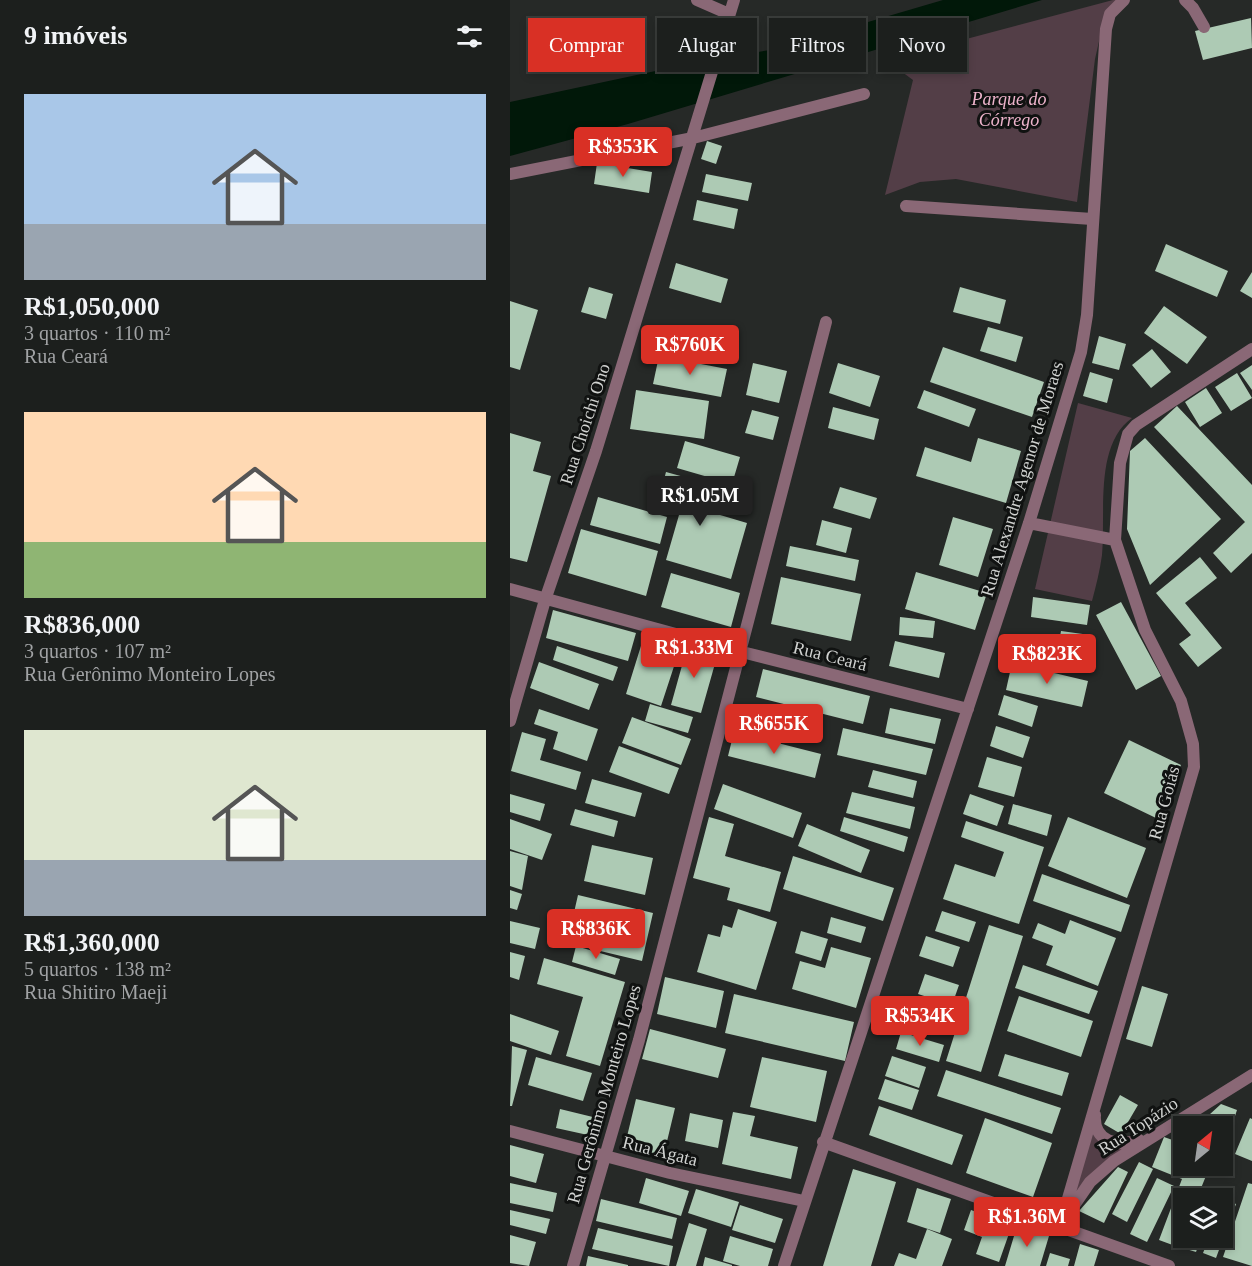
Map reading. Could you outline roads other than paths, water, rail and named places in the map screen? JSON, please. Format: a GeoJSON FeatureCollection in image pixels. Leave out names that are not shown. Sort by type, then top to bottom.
{"type":"FeatureCollection","features":[{"type":"Feature","properties":{"kind":"street"},"geometry":{"type":"LineString","coordinates":[[697,0],[729,14]]}},
{"type":"Feature","properties":{"kind":"street","name":"Rua Choichi Ono"},"geometry":{"type":"LineString","coordinates":[[510,721],[545,600],[596,451],[734,0]]}},
{"type":"Feature","properties":{"kind":"street","name":"Rua Alexandre Agenor de Moraes"},"geometry":{"type":"LineString","coordinates":[[784,1266],[1029,523],[1081,352],[1087,315],[1106,28],[1110,14],[1124,0]]}},
{"type":"Feature","properties":{"kind":"street"},"geometry":{"type":"LineString","coordinates":[[1185,0],[1193,8],[1204,27]]}},
{"type":"Feature","properties":{"kind":"street"},"geometry":{"type":"LineString","coordinates":[[510,174],[693,138],[864,94]]}},
{"type":"Feature","properties":{"kind":"street"},"geometry":{"type":"LineString","coordinates":[[906,206],[1092,219]]}},
{"type":"Feature","properties":{"kind":"street","name":"Rua Gerônimo Monteiro Lopes"},"geometry":{"type":"LineString","coordinates":[[573,1266],[606,1156],[742,652],[826,322]]}},
{"type":"Feature","properties":{"kind":"street","name":"Rua Goiás"},"geometry":{"type":"LineString","coordinates":[[1060,1226],[1194,766],[1193,744],[1181,701],[1145,630],[1115,540],[1120,463],[1128,434],[1146,418],[1252,349]]}},
{"type":"Feature","properties":{"kind":"street"},"geometry":{"type":"LineString","coordinates":[[1029,523],[1115,540]]}},
{"type":"Feature","properties":{"kind":"street","name":"Rua Ceará"},"geometry":{"type":"LineString","coordinates":[[510,589],[742,652],[968,709]]}},
{"type":"Feature","properties":{"kind":"street","name":"Rua Topázio"},"geometry":{"type":"LineString","coordinates":[[1186,1116],[1252,1075]]}},
{"type":"Feature","properties":{"kind":"street"},"geometry":{"type":"LineString","coordinates":[[1098,1093],[1096,1128],[1103,1138],[1113,1143],[1131,1143],[1173,1123]]}},
{"type":"Feature","properties":{"kind":"street","name":"Rua Topázio"},"geometry":{"type":"LineString","coordinates":[[1060,1226],[1097,1175],[1124,1153],[1173,1124]]}},
{"type":"Feature","properties":{"kind":"street","name":"Rua Ágata"},"geometry":{"type":"LineString","coordinates":[[510,1131],[670,1173],[804,1201]]}},
{"type":"Feature","properties":{"kind":"street"},"geometry":{"type":"LineString","coordinates":[[823,1142],[1169,1266]]}},
{"type":"Feature","properties":{"kind":"park label","name":"Parque do Córrego"},"geometry":{"type":"Point","coordinates":[1009,109]}}]}
